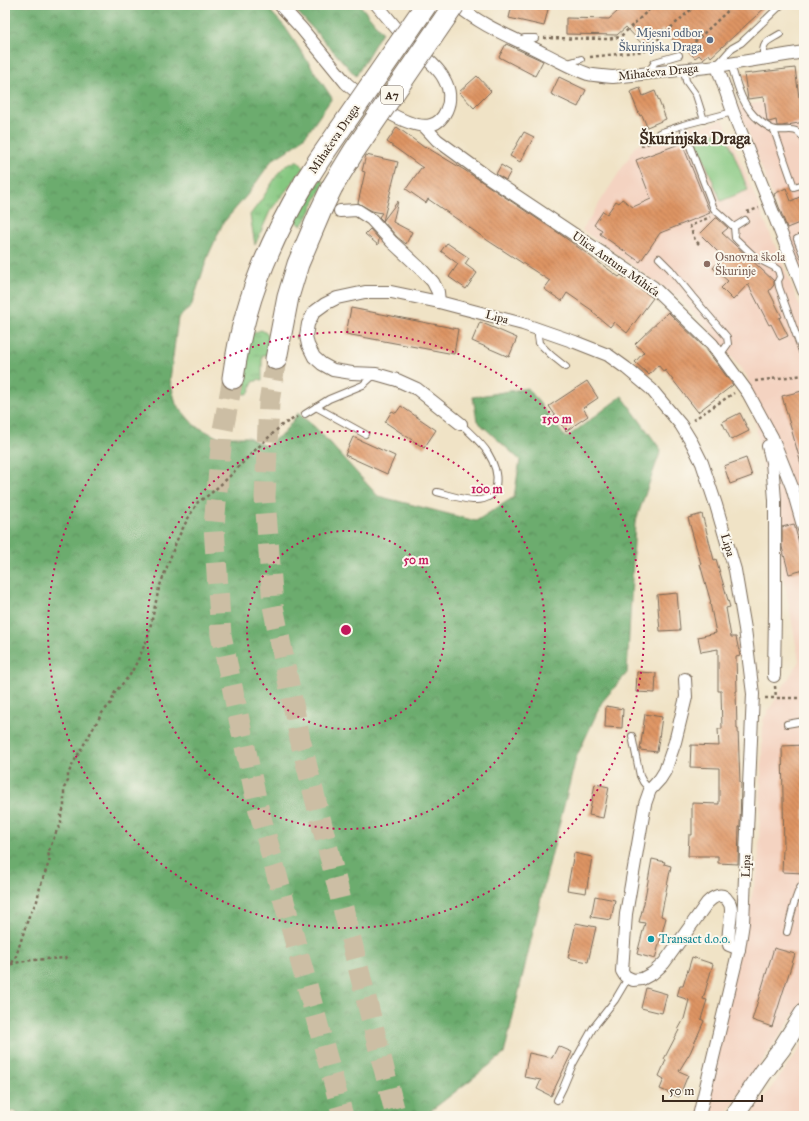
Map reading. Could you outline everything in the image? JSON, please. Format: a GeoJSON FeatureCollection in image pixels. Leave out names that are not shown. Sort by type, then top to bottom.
{"type":"FeatureCollection","features":[{"type":"Feature","properties":{"kind":"highway","name":"Mihačeva Draga"},"geometry":{"type":"LineString","coordinates":[[232,378],[245,316],[255,287],[279,229],[305,182],[323,154],[426,5]]}},
{"type":"Feature","properties":{"kind":"highway","name":"Mihačeva Draga"},"geometry":{"type":"LineString","coordinates":[[276,359],[288,297],[298,264],[332,187],[354,151],[454,5]]}},
{"type":"Feature","properties":{"kind":"main road"},"geometry":{"type":"LineString","coordinates":[[734,1116],[782,1048],[804,1013]]}},
{"type":"Feature","properties":{"kind":"street","name":"Mihačeva Draga"},"geometry":{"type":"LineString","coordinates":[[280,5],[302,29],[346,83],[381,108],[401,120],[424,126]]}},
{"type":"Feature","properties":{"kind":"street"},"geometry":{"type":"LineString","coordinates":[[377,5],[411,45],[435,68],[444,79],[450,98],[449,105],[441,120],[432,125],[424,126]]}},
{"type":"Feature","properties":{"kind":"street","name":"Mihačeva Draga"},"geometry":{"type":"LineString","coordinates":[[457,5],[467,13],[500,33],[588,74],[602,76],[613,77],[717,66],[804,52]]}},
{"type":"Feature","properties":{"kind":"street"},"geometry":{"type":"LineString","coordinates":[[717,66],[733,112],[804,290]]}},
{"type":"Feature","properties":{"kind":"street","name":"Ulica Antuna Mihića"},"geometry":{"type":"LineString","coordinates":[[424,126],[437,140],[485,175],[653,287],[712,344],[748,393],[772,437],[792,487],[804,529]]}},
{"type":"Feature","properties":{"kind":"street"},"geometry":{"type":"LineString","coordinates":[[340,211],[357,210],[371,219],[433,282],[438,292],[439,302]]}},
{"type":"Feature","properties":{"kind":"street","name":"Lipa"},"geometry":{"type":"LineString","coordinates":[[461,424],[417,389],[397,380],[376,374],[352,373],[333,370],[322,364],[314,357],[306,336],[308,324],[314,312],[337,298],[365,292],[391,292],[439,302],[523,324],[575,342],[608,355],[651,389],[681,425],[702,463],[735,570],[745,628],[753,694],[743,923],[739,950],[699,1116]]}},
{"type":"Feature","properties":{"kind":"street"},"geometry":{"type":"LineString","coordinates":[[772,437],[767,440],[767,442],[772,462],[774,500],[774,676]]}},
{"type":"Feature","properties":{"kind":"street"},"geometry":{"type":"LineString","coordinates":[[685,679],[686,697],[666,771],[650,790],[645,804],[626,914],[622,971],[625,976],[633,980],[642,979],[653,973],[664,963],[707,903],[712,898],[719,895],[724,896],[729,901],[732,908],[728,938],[729,945],[739,950]]}},
{"type":"Feature","properties":{"kind":"lane"},"geometry":{"type":"LineString","coordinates":[[717,66],[732,48],[742,43],[782,5]]}},
{"type":"Feature","properties":{"kind":"lane"},"geometry":{"type":"LineString","coordinates":[[763,58],[763,46],[780,34]]}},
{"type":"Feature","properties":{"kind":"lane"},"geometry":{"type":"LineString","coordinates":[[519,41],[524,38],[535,38]]}},
{"type":"Feature","properties":{"kind":"lane"},"geometry":{"type":"LineString","coordinates":[[648,73],[655,62],[679,55]]}},
{"type":"Feature","properties":{"kind":"lane"},"geometry":{"type":"LineString","coordinates":[[567,65],[582,58]]}},
{"type":"Feature","properties":{"kind":"lane"},"geometry":{"type":"LineString","coordinates":[[732,64],[738,87],[748,110],[770,129],[796,130],[804,138]]}},
{"type":"Feature","properties":{"kind":"lane"},"geometry":{"type":"LineString","coordinates":[[684,69],[686,81],[696,94],[704,120]]}},
{"type":"Feature","properties":{"kind":"lane"},"geometry":{"type":"LineString","coordinates":[[659,133],[733,112]]}},
{"type":"Feature","properties":{"kind":"lane"},"geometry":{"type":"LineString","coordinates":[[774,130],[794,187],[804,184]]}},
{"type":"Feature","properties":{"kind":"lane"},"geometry":{"type":"LineString","coordinates":[[684,131],[714,209],[734,227],[736,240],[756,258],[778,270],[780,276],[778,281],[779,287],[804,357]]}},
{"type":"Feature","properties":{"kind":"lane"},"geometry":{"type":"LineString","coordinates":[[734,227],[746,220]]}},
{"type":"Feature","properties":{"kind":"lane"},"geometry":{"type":"LineString","coordinates":[[804,236],[797,239],[804,257]]}},
{"type":"Feature","properties":{"kind":"lane"},"geometry":{"type":"LineString","coordinates":[[659,258],[727,337],[728,344],[720,355]]}},
{"type":"Feature","properties":{"kind":"lane"},"geometry":{"type":"LineString","coordinates":[[537,329],[539,343],[566,367]]}},
{"type":"Feature","properties":{"kind":"lane"},"geometry":{"type":"LineString","coordinates":[[305,414],[329,399],[363,385],[376,374]]}},
{"type":"Feature","properties":{"kind":"lane"},"geometry":{"type":"LineString","coordinates":[[316,408],[365,434]]}},
{"type":"Feature","properties":{"kind":"lane"},"geometry":{"type":"LineString","coordinates":[[437,492],[457,498],[479,500],[485,499],[494,492],[497,485],[497,476],[494,463],[488,452],[461,424]]}},
{"type":"Feature","properties":{"kind":"lane"},"geometry":{"type":"LineString","coordinates":[[787,724],[804,721]]}},
{"type":"Feature","properties":{"kind":"lane"},"geometry":{"type":"LineString","coordinates":[[632,736],[640,776],[650,790]]}},
{"type":"Feature","properties":{"kind":"lane"},"geometry":{"type":"LineString","coordinates":[[787,932],[797,895],[801,885],[804,882]]}},
{"type":"Feature","properties":{"kind":"lane"},"geometry":{"type":"LineString","coordinates":[[557,1100],[573,1064],[593,1028],[615,1000],[628,978]]}},
{"type":"Feature","properties":{"kind":"path"},"geometry":{"type":"LineString","coordinates":[[535,38],[620,37],[654,5]]}},
{"type":"Feature","properties":{"kind":"path"},"geometry":{"type":"LineString","coordinates":[[582,58],[645,51],[696,5]]}},
{"type":"Feature","properties":{"kind":"path"},"geometry":{"type":"LineString","coordinates":[[679,55],[734,5]]}},
{"type":"Feature","properties":{"kind":"path"},"geometry":{"type":"LineString","coordinates":[[640,146],[647,143]]}},
{"type":"Feature","properties":{"kind":"path"},"geometry":{"type":"LineString","coordinates":[[699,244],[695,240],[690,226],[708,219],[718,212]]}},
{"type":"Feature","properties":{"kind":"path"},"geometry":{"type":"LineString","coordinates":[[751,382],[804,375]]}},
{"type":"Feature","properties":{"kind":"path"},"geometry":{"type":"LineString","coordinates":[[692,421],[737,391]]}},
{"type":"Feature","properties":{"kind":"path"},"geometry":{"type":"LineString","coordinates":[[12,963],[16,956],[29,916],[37,901],[40,887],[50,859],[48,853],[57,830],[61,825],[61,815],[64,808],[64,788],[68,781],[68,774],[102,713],[112,703],[116,692],[130,675],[138,660],[148,637],[159,588],[177,540],[187,520],[198,502],[210,494],[228,478],[282,425],[305,414]]}},
{"type":"Feature","properties":{"kind":"path"},"geometry":{"type":"LineString","coordinates":[[765,698],[804,698]]}},
{"type":"Feature","properties":{"kind":"path"},"geometry":{"type":"LineString","coordinates":[[5,966],[12,963],[35,960],[68,958]]}},
{"type":"Feature","properties":{"kind":"shaded area"},"geometry":{"type":"Polygon","coordinates":[[[804,96],[804,279],[738,106],[804,96]]]}},
{"type":"Feature","properties":{"kind":"shaded area"},"geometry":{"type":"Polygon","coordinates":[[[723,119],[804,316],[804,1000],[725,1116],[697,1116],[758,870],[763,720],[799,661],[747,376],[703,322],[680,299],[582,230],[638,144],[692,125],[704,126],[723,119]]]}},
{"type":"Feature","properties":{"kind":"shaded area"},"geometry":{"type":"Polygon","coordinates":[[[804,1042],[804,1116],[750,1116],[783,1072],[804,1042]]]}},
{"type":"Feature","properties":{"kind":"green space"},"geometry":{"type":"Polygon","coordinates":[[[5,5],[265,5],[285,27],[332,98],[307,134],[296,145],[272,160],[248,194],[223,223],[208,256],[191,307],[178,318],[170,380],[176,404],[194,425],[217,437],[248,437],[265,446],[284,433],[298,413],[316,428],[378,496],[476,521],[514,497],[520,460],[477,421],[473,397],[528,388],[566,438],[622,396],[661,450],[635,523],[627,673],[602,702],[576,758],[504,1054],[424,1116],[19,1116],[15,1111],[5,1113],[5,5]]]}},
{"type":"Feature","properties":{"kind":"green space"},"geometry":{"type":"Polygon","coordinates":[[[291,5],[360,5],[382,32],[356,76],[291,5]]]}},
{"type":"Feature","properties":{"kind":"green space"},"geometry":{"type":"Polygon","coordinates":[[[724,129],[748,190],[721,201],[696,140],[724,129]]]}},
{"type":"Feature","properties":{"kind":"green space"},"geometry":{"type":"Polygon","coordinates":[[[298,161],[304,168],[270,211],[255,245],[250,215],[279,172],[285,166],[298,161]]]}},
{"type":"Feature","properties":{"kind":"green space"},"geometry":{"type":"Polygon","coordinates":[[[321,179],[324,183],[305,222],[301,225],[298,224],[296,218],[321,179]]]}},
{"type":"Feature","properties":{"kind":"green space"},"geometry":{"type":"Polygon","coordinates":[[[261,330],[267,334],[270,340],[269,355],[262,355],[262,380],[258,379],[257,381],[254,381],[249,393],[240,393],[246,378],[243,375],[251,334],[261,330]]]}},
{"type":"Feature","properties":{"kind":"building"},"geometry":{"type":"Polygon","coordinates":[[[512,5],[549,5],[544,26],[509,18],[512,5]]]}},
{"type":"Feature","properties":{"kind":"building"},"geometry":{"type":"Polygon","coordinates":[[[625,5],[768,5],[711,57],[709,54],[703,59],[699,55],[695,58],[684,46],[681,49],[663,29],[644,46],[626,27],[617,35],[566,34],[566,18],[609,19],[625,5]]]}},
{"type":"Feature","properties":{"kind":"building"},"geometry":{"type":"Polygon","coordinates":[[[506,44],[543,61],[535,76],[499,57],[506,44]]]}},
{"type":"Feature","properties":{"kind":"building"},"geometry":{"type":"Polygon","coordinates":[[[795,68],[799,97],[804,96],[804,122],[777,126],[776,120],[769,122],[767,121],[764,97],[748,99],[744,74],[795,68]]]}},
{"type":"Feature","properties":{"kind":"building"},"geometry":{"type":"Polygon","coordinates":[[[477,76],[491,91],[474,108],[459,92],[477,76]]]}},
{"type":"Feature","properties":{"kind":"building"},"geometry":{"type":"Polygon","coordinates":[[[559,77],[586,90],[578,107],[551,94],[559,77]]]}},
{"type":"Feature","properties":{"kind":"building"},"geometry":{"type":"Polygon","coordinates":[[[640,88],[643,96],[655,91],[666,119],[647,127],[642,115],[640,116],[630,92],[640,88]]]}},
{"type":"Feature","properties":{"kind":"building"},"geometry":{"type":"Polygon","coordinates":[[[397,127],[425,148],[426,147],[466,171],[560,234],[619,277],[621,275],[653,298],[627,333],[614,322],[610,327],[592,312],[593,311],[567,293],[562,301],[544,289],[550,281],[428,199],[426,203],[406,189],[421,168],[423,168],[387,142],[397,127]]]}},
{"type":"Feature","properties":{"kind":"building"},"geometry":{"type":"Polygon","coordinates":[[[524,132],[534,137],[520,162],[510,156],[524,132]]]}},
{"type":"Feature","properties":{"kind":"building"},"geometry":{"type":"Polygon","coordinates":[[[682,143],[710,213],[660,233],[640,262],[600,234],[602,230],[594,225],[603,211],[607,214],[616,201],[619,203],[622,199],[633,207],[651,199],[636,160],[682,143]]]}},
{"type":"Feature","properties":{"kind":"building"},"geometry":{"type":"Polygon","coordinates":[[[366,155],[398,162],[383,221],[379,217],[382,213],[372,211],[358,203],[365,172],[362,171],[366,155]]]}},
{"type":"Feature","properties":{"kind":"building"},"geometry":{"type":"Polygon","coordinates":[[[501,165],[511,171],[506,180],[496,174],[501,165]]]}},
{"type":"Feature","properties":{"kind":"building"},"geometry":{"type":"Polygon","coordinates":[[[786,188],[791,201],[804,195],[804,221],[787,228],[774,194],[786,188]]]}},
{"type":"Feature","properties":{"kind":"building"},"geometry":{"type":"Polygon","coordinates":[[[398,201],[393,222],[412,232],[406,244],[397,237],[383,221],[398,201]]]}},
{"type":"Feature","properties":{"kind":"building"},"geometry":{"type":"Polygon","coordinates":[[[716,218],[728,228],[722,233],[774,281],[774,285],[769,291],[782,317],[779,318],[788,336],[779,340],[771,324],[769,325],[748,284],[733,300],[721,288],[728,281],[713,268],[723,257],[700,234],[716,218]]]}},
{"type":"Feature","properties":{"kind":"building"},"geometry":{"type":"Polygon","coordinates":[[[370,229],[379,239],[378,245],[365,234],[370,229]]]}},
{"type":"Feature","properties":{"kind":"building"},"geometry":{"type":"Polygon","coordinates":[[[447,243],[469,258],[465,264],[477,273],[466,289],[449,277],[458,264],[441,251],[447,243]]]}},
{"type":"Feature","properties":{"kind":"building"},"geometry":{"type":"Polygon","coordinates":[[[351,308],[458,329],[454,354],[346,334],[351,308]]]}},
{"type":"Feature","properties":{"kind":"building"},"geometry":{"type":"Polygon","coordinates":[[[668,312],[706,349],[733,385],[698,412],[665,370],[664,372],[658,365],[649,375],[635,362],[644,352],[635,344],[668,312]]]}},
{"type":"Feature","properties":{"kind":"building"},"geometry":{"type":"Polygon","coordinates":[[[480,322],[517,338],[509,357],[472,341],[480,322]]]}},
{"type":"Feature","properties":{"kind":"building"},"geometry":{"type":"Polygon","coordinates":[[[587,381],[598,398],[583,408],[588,416],[566,431],[549,406],[587,381]]]}},
{"type":"Feature","properties":{"kind":"building"},"geometry":{"type":"Polygon","coordinates":[[[802,391],[804,397],[804,464],[801,464],[782,396],[802,391]]]}},
{"type":"Feature","properties":{"kind":"building"},"geometry":{"type":"Polygon","coordinates":[[[401,406],[436,430],[424,448],[385,422],[392,411],[396,413],[401,406]]]}},
{"type":"Feature","properties":{"kind":"building"},"geometry":{"type":"Polygon","coordinates":[[[740,413],[749,431],[731,440],[722,422],[740,413]]]}},
{"type":"Feature","properties":{"kind":"building"},"geometry":{"type":"Polygon","coordinates":[[[353,437],[395,456],[387,474],[345,455],[353,437]]]}},
{"type":"Feature","properties":{"kind":"building"},"geometry":{"type":"Polygon","coordinates":[[[746,458],[752,476],[730,484],[724,466],[746,458]]]}},
{"type":"Feature","properties":{"kind":"building"},"geometry":{"type":"Polygon","coordinates":[[[702,514],[714,560],[716,559],[730,607],[726,608],[731,637],[736,637],[740,656],[736,657],[737,729],[741,783],[738,864],[718,863],[718,856],[688,856],[689,835],[692,835],[692,803],[719,804],[719,768],[690,767],[691,745],[719,746],[718,729],[722,729],[721,691],[718,691],[718,649],[701,652],[698,637],[716,633],[711,603],[688,518],[702,514]]]}},
{"type":"Feature","properties":{"kind":"building"},"geometry":{"type":"Polygon","coordinates":[[[794,524],[804,561],[804,570],[789,574],[782,547],[782,527],[794,524]]]}},
{"type":"Feature","properties":{"kind":"building"},"geometry":{"type":"Polygon","coordinates":[[[677,593],[680,630],[660,631],[657,595],[677,593]]]}},
{"type":"Feature","properties":{"kind":"building"},"geometry":{"type":"Polygon","coordinates":[[[637,672],[656,673],[655,693],[636,692],[637,672]]]}},
{"type":"Feature","properties":{"kind":"building"},"geometry":{"type":"Polygon","coordinates":[[[606,706],[623,709],[622,728],[605,727],[606,706]]]}},
{"type":"Feature","properties":{"kind":"building"},"geometry":{"type":"Polygon","coordinates":[[[645,714],[662,717],[657,752],[640,750],[645,714]]]}},
{"type":"Feature","properties":{"kind":"building"},"geometry":{"type":"Polygon","coordinates":[[[804,745],[804,873],[782,872],[784,849],[782,746],[804,745]]]}},
{"type":"Feature","properties":{"kind":"building"},"geometry":{"type":"Polygon","coordinates":[[[595,784],[609,787],[603,818],[589,815],[595,784]]]}},
{"type":"Feature","properties":{"kind":"building"},"geometry":{"type":"Polygon","coordinates":[[[574,853],[592,857],[586,893],[567,890],[574,853]]]}},
{"type":"Feature","properties":{"kind":"building"},"geometry":{"type":"Polygon","coordinates":[[[652,859],[665,862],[664,864],[671,866],[661,916],[666,918],[655,959],[637,954],[645,923],[639,922],[652,859]]]}},
{"type":"Feature","properties":{"kind":"building"},"geometry":{"type":"Polygon","coordinates":[[[595,896],[615,900],[611,920],[591,917],[595,896]]]}},
{"type":"Feature","properties":{"kind":"building"},"geometry":{"type":"Polygon","coordinates":[[[576,923],[596,927],[588,962],[568,958],[576,923]]]}},
{"type":"Feature","properties":{"kind":"building"},"geometry":{"type":"Polygon","coordinates":[[[774,948],[795,954],[772,1027],[752,1020],[774,948]]]}},
{"type":"Feature","properties":{"kind":"building"},"geometry":{"type":"Polygon","coordinates":[[[692,957],[713,964],[703,999],[707,1000],[701,1019],[704,1021],[690,1053],[679,1071],[688,1075],[679,1097],[660,1089],[664,1079],[659,1076],[666,1060],[664,1059],[684,1019],[689,1000],[677,996],[680,986],[683,986],[692,957]]]}},
{"type":"Feature","properties":{"kind":"building"},"geometry":{"type":"Polygon","coordinates":[[[646,988],[667,994],[662,1013],[641,1008],[646,988]]]}},
{"type":"Feature","properties":{"kind":"building"},"geometry":{"type":"Polygon","coordinates":[[[558,1046],[572,1052],[551,1096],[537,1089],[541,1080],[524,1077],[529,1053],[552,1058],[558,1046]]]}},
{"type":"Feature","properties":{"kind":"tunnel"},"geometry":{"type":"LineString","coordinates":[[276,359],[269,402],[265,498],[273,606],[300,739],[396,1116]]}},
{"type":"Feature","properties":{"kind":"tunnel"},"geometry":{"type":"LineString","coordinates":[[233,378],[222,435],[214,526],[221,635],[257,803],[343,1116]]}},
{"type":"Feature","properties":{"kind":"place","name":"Mjesni odbor Škurinjska Draga"},"geometry":{"type":"Point","coordinates":[710,40]}},
{"type":"Feature","properties":{"kind":"place","name":"Osnovna škola Škurinje"},"geometry":{"type":"Point","coordinates":[707,264]}},
{"type":"Feature","properties":{"kind":"place","name":"Transact d.o.o."},"geometry":{"type":"Point","coordinates":[651,939]}},
{"type":"Feature","properties":{"kind":"district","name":"Škurinjska Draga"},"geometry":{"type":"Point","coordinates":[695,138]}}]}
